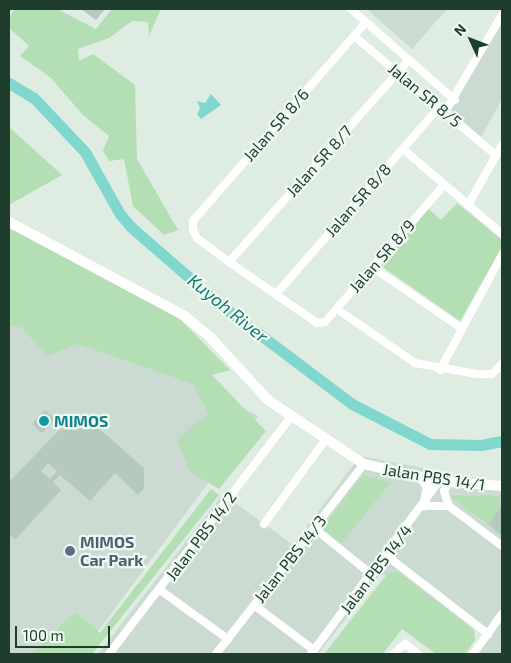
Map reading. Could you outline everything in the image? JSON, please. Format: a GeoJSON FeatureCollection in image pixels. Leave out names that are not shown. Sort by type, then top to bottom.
{"type":"FeatureCollection","features":[{"type":"Feature","properties":{"kind":"street","name":"Jalan SR 8/5"},"geometry":{"type":"LineString","coordinates":[[351,9],[455,100]]}},
{"type":"Feature","properties":{"kind":"street","name":"Jalan SR 8/8"},"geometry":{"type":"LineString","coordinates":[[277,293],[403,150],[442,110],[455,100],[502,15]]}},
{"type":"Feature","properties":{"kind":"street","name":"Jalan SR 8/6"},"geometry":{"type":"LineString","coordinates":[[230,262],[197,238],[193,230],[193,221],[366,22]]}},
{"type":"Feature","properties":{"kind":"street","name":"Jalan SR 8/5"},"geometry":{"type":"LineString","coordinates":[[354,36],[496,155]]}},
{"type":"Feature","properties":{"kind":"street","name":"Jalan SR 8/7"},"geometry":{"type":"LineString","coordinates":[[230,262],[409,60]]}},
{"type":"Feature","properties":{"kind":"street"},"geometry":{"type":"LineString","coordinates":[[468,205],[502,145]]}},
{"type":"Feature","properties":{"kind":"street"},"geometry":{"type":"LineString","coordinates":[[403,150],[502,234]]}},
{"type":"Feature","properties":{"kind":"street","name":"Jalan SR 8/9"},"geometry":{"type":"LineString","coordinates":[[277,293],[317,323],[325,322],[444,185]]}},
{"type":"Feature","properties":{"kind":"street","name":"Jalan PBS 14/1"},"geometry":{"type":"LineString","coordinates":[[9,222],[183,315],[211,338],[251,385],[291,417],[364,464],[444,482],[502,486]]}},
{"type":"Feature","properties":{"kind":"street"},"geometry":{"type":"LineString","coordinates":[[440,370],[502,255]]}},
{"type":"Feature","properties":{"kind":"street"},"geometry":{"type":"LineString","coordinates":[[230,262],[277,293]]}},
{"type":"Feature","properties":{"kind":"street"},"geometry":{"type":"LineString","coordinates":[[372,267],[461,328]]}},
{"type":"Feature","properties":{"kind":"street"},"geometry":{"type":"LineString","coordinates":[[337,309],[415,363],[440,370],[492,374],[502,364]]}},
{"type":"Feature","properties":{"kind":"street","name":"Jalan PBS 14/2"},"geometry":{"type":"LineString","coordinates":[[109,654],[291,417]]}},
{"type":"Feature","properties":{"kind":"street"},"geometry":{"type":"LineString","coordinates":[[264,524],[326,439]]}},
{"type":"Feature","properties":{"kind":"street","name":"Jalan PBS 14/3"},"geometry":{"type":"LineString","coordinates":[[216,654],[364,464]]}},
{"type":"Feature","properties":{"kind":"street"},"geometry":{"type":"LineString","coordinates":[[420,478],[428,486],[424,506],[449,506]]}},
{"type":"Feature","properties":{"kind":"street"},"geometry":{"type":"LineString","coordinates":[[444,482],[444,491],[449,506],[502,546]]}},
{"type":"Feature","properties":{"kind":"street","name":"Jalan PBS 14/4"},"geometry":{"type":"LineString","coordinates":[[312,652],[444,482]]}},
{"type":"Feature","properties":{"kind":"street"},"geometry":{"type":"LineString","coordinates":[[314,528],[372,575]]}},
{"type":"Feature","properties":{"kind":"street"},"geometry":{"type":"LineString","coordinates":[[387,556],[488,634]]}},
{"type":"Feature","properties":{"kind":"street"},"geometry":{"type":"LineString","coordinates":[[160,590],[228,639]]}},
{"type":"Feature","properties":{"kind":"street"},"geometry":{"type":"LineString","coordinates":[[254,605],[312,652]]}},
{"type":"Feature","properties":{"kind":"street"},"geometry":{"type":"LineString","coordinates":[[473,654],[502,614]]}},
{"type":"Feature","properties":{"kind":"street"},"geometry":{"type":"LineString","coordinates":[[393,654],[405,644],[418,654]]}},
{"type":"Feature","properties":{"kind":"shaded area"},"geometry":{"type":"Polygon","coordinates":[[[367,9],[447,9],[412,49],[367,9]]]}},
{"type":"Feature","properties":{"kind":"shaded area"},"geometry":{"type":"Polygon","coordinates":[[[502,19],[502,99],[481,137],[451,110],[502,19]]]}},
{"type":"Feature","properties":{"kind":"shaded area"},"geometry":{"type":"Polygon","coordinates":[[[9,256],[144,352],[258,416],[81,654],[9,654],[9,256]]]}},
{"type":"Feature","properties":{"kind":"shaded area"},"geometry":{"type":"Polygon","coordinates":[[[360,456],[502,483],[502,654],[469,654],[482,635],[398,575],[380,575],[318,654],[98,654],[223,494],[293,545],[360,456]]]}},
{"type":"Feature","properties":{"kind":"green space"},"geometry":{"type":"Polygon","coordinates":[[[15,9],[57,9],[96,29],[112,9],[161,9],[149,36],[148,22],[132,21],[109,38],[78,49],[79,61],[93,54],[135,85],[137,159],[178,230],[164,235],[133,206],[124,159],[109,161],[103,151],[109,136],[83,115],[50,77],[20,56],[29,46],[9,28],[9,17],[15,9]]]}},
{"type":"Feature","properties":{"kind":"green space"},"geometry":{"type":"Polygon","coordinates":[[[9,127],[62,175],[9,205],[9,127]]]}},
{"type":"Feature","properties":{"kind":"green space"},"geometry":{"type":"Polygon","coordinates":[[[457,203],[502,240],[502,247],[460,321],[380,265],[428,208],[441,220],[457,203]]]}},
{"type":"Feature","properties":{"kind":"green space"},"geometry":{"type":"Polygon","coordinates":[[[9,228],[179,318],[230,370],[212,375],[266,431],[219,489],[190,472],[177,440],[192,425],[209,415],[193,384],[78,344],[47,356],[22,328],[9,324],[9,228]]]}},
{"type":"Feature","properties":{"kind":"green space"},"geometry":{"type":"Polygon","coordinates":[[[363,475],[390,483],[341,544],[322,528],[363,475]]]}},
{"type":"Feature","properties":{"kind":"green space"},"geometry":{"type":"Polygon","coordinates":[[[211,489],[219,495],[92,654],[32,654],[75,612],[100,633],[211,489]]]}},
{"type":"Feature","properties":{"kind":"green space"},"geometry":{"type":"Polygon","coordinates":[[[448,495],[500,496],[500,508],[489,525],[448,495]]]}},
{"type":"Feature","properties":{"kind":"green space"},"geometry":{"type":"Polygon","coordinates":[[[398,572],[474,630],[475,640],[465,654],[436,654],[402,629],[383,654],[324,654],[388,573],[398,572]]]}},
{"type":"Feature","properties":{"kind":"water"},"geometry":{"type":"Polygon","coordinates":[[[211,94],[221,105],[201,119],[197,114],[200,108],[197,101],[205,103],[211,94]]]}},
{"type":"Feature","properties":{"kind":"building"},"geometry":{"type":"Polygon","coordinates":[[[81,9],[105,9],[96,20],[81,9]]]}},
{"type":"Feature","properties":{"kind":"building","name":"MIMOS"},"geometry":{"type":"Polygon","coordinates":[[[45,410],[55,419],[42,433],[32,424],[45,410]]]}},
{"type":"Feature","properties":{"kind":"building","name":"MIMOS"},"geometry":{"type":"Polygon","coordinates":[[[87,418],[144,468],[144,488],[138,495],[115,473],[90,501],[60,475],[53,482],[61,490],[15,540],[9,534],[9,482],[66,423],[75,431],[87,418]],[[48,463],[41,471],[50,479],[57,471],[48,463]]]}},
{"type":"Feature","properties":{"kind":"building"},"geometry":{"type":"Polygon","coordinates":[[[502,504],[502,536],[489,525],[502,504]]]}},
{"type":"Feature","properties":{"kind":"waterway","name":"Kuyoh River"},"geometry":{"type":"LineString","coordinates":[[9,83],[34,98],[85,152],[120,214],[131,227],[222,306],[352,404],[430,444],[481,445],[502,441]]}},
{"type":"Feature","properties":{"kind":"place","name":"MIMOS"},"geometry":{"type":"Point","coordinates":[44,421]}},
{"type":"Feature","properties":{"kind":"place","name":"MIMOS Car Park"},"geometry":{"type":"Point","coordinates":[70,551]}}]}
